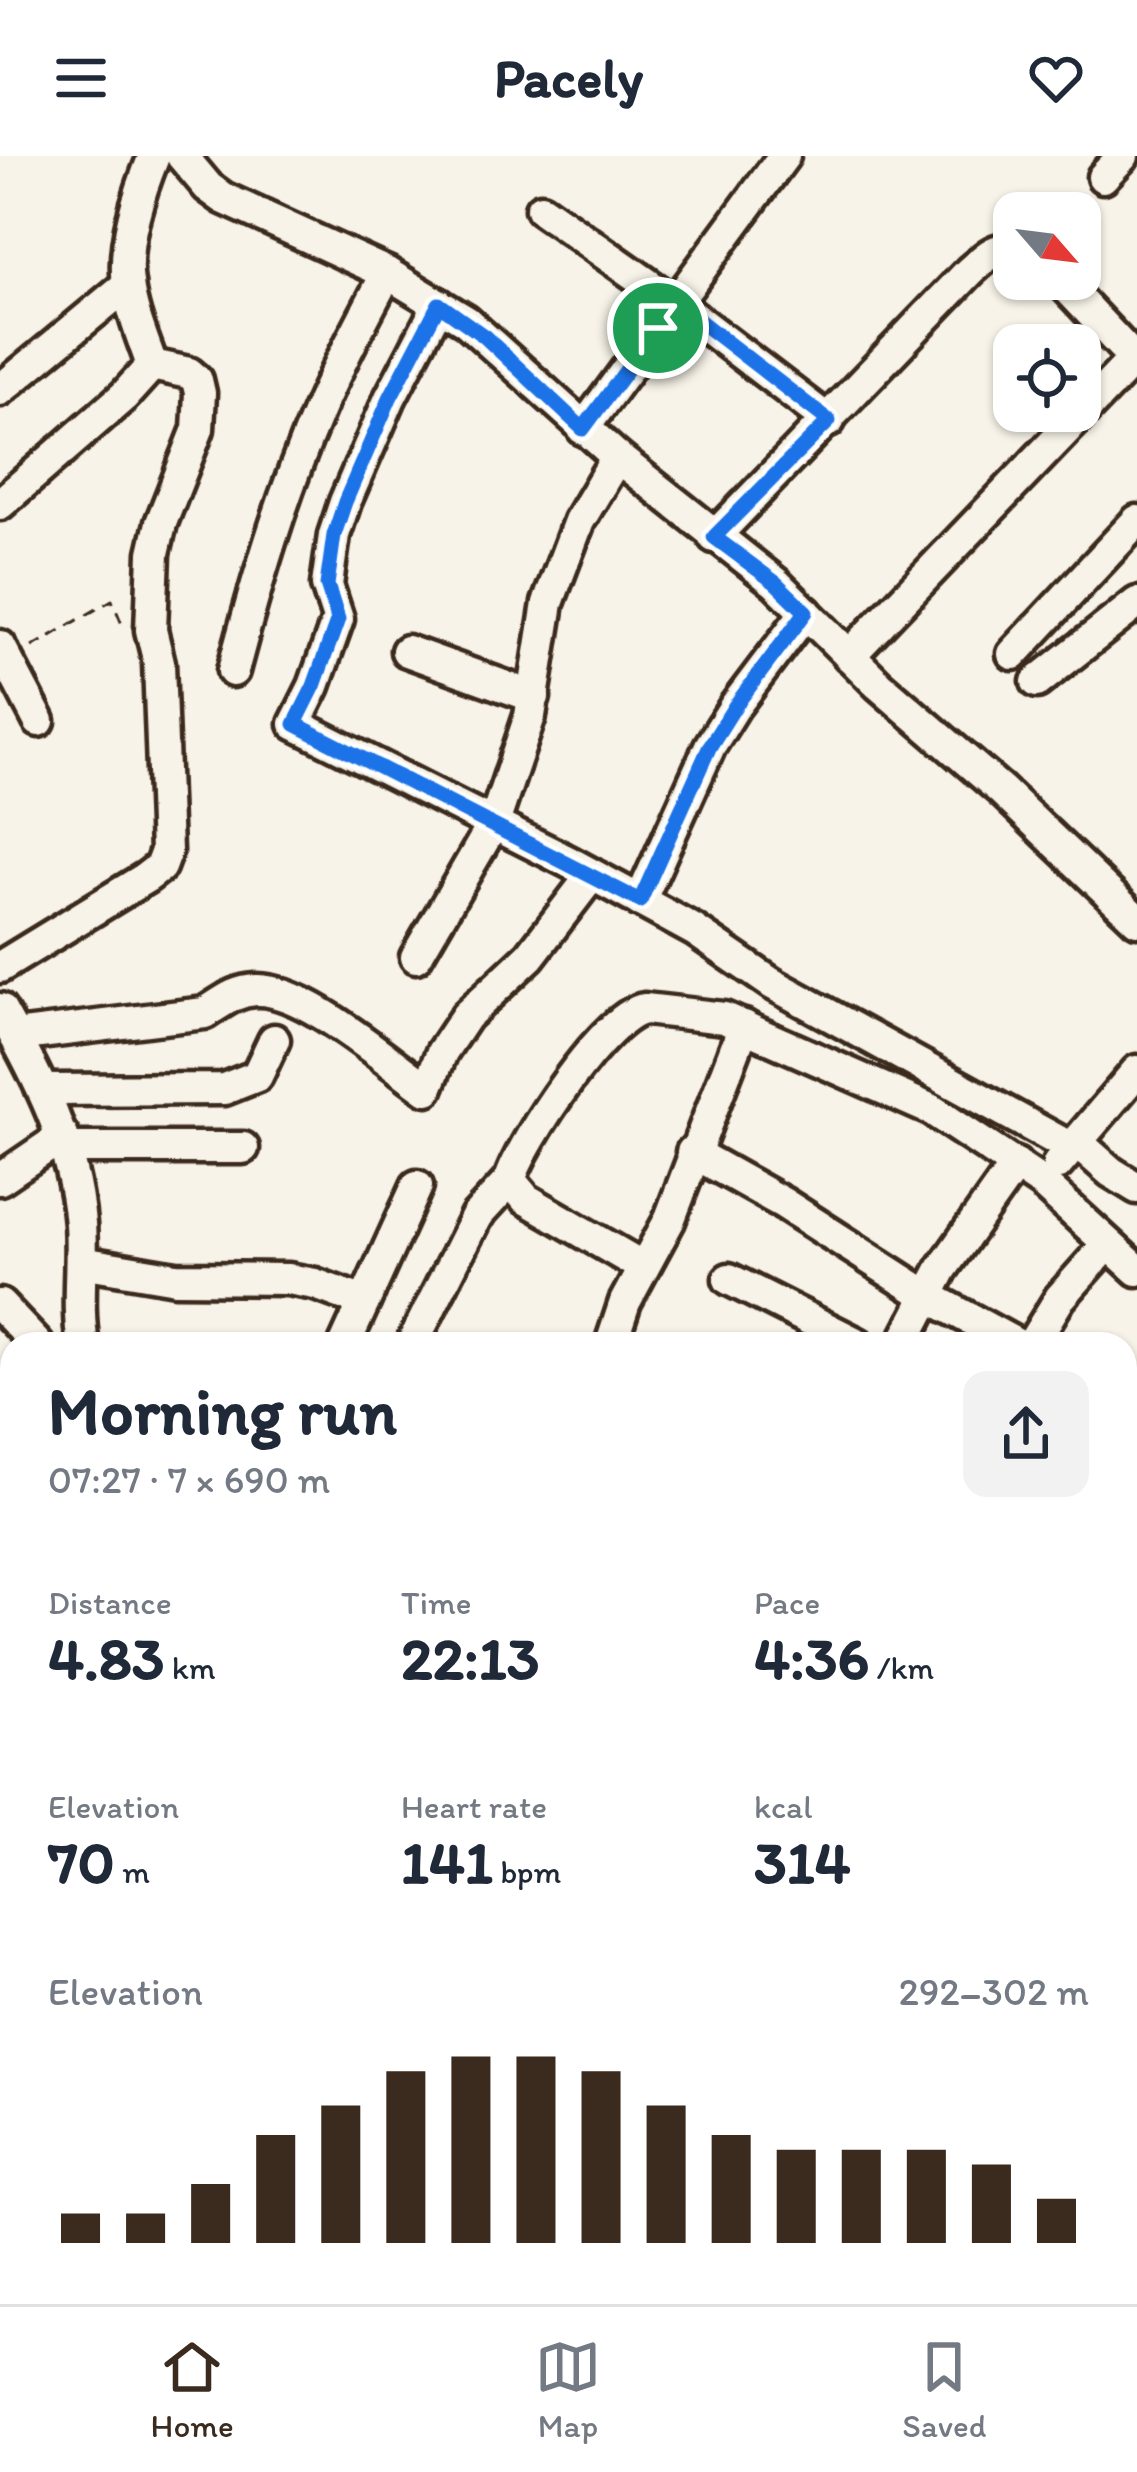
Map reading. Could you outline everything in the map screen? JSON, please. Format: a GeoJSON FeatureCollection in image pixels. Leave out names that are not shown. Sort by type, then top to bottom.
{"type":"FeatureCollection","features":[{"type":"Feature","properties":{"kind":"street"},"geometry":{"type":"LineString","coordinates":[[152,364],[128,284],[127,259],[140,195],[154,156]]}},
{"type":"Feature","properties":{"kind":"street"},"geometry":{"type":"LineString","coordinates":[[182,156],[208,188],[223,198],[387,272],[484,336],[616,457],[766,575],[1137,920]]}},
{"type":"Feature","properties":{"kind":"street"},"geometry":{"type":"LineString","coordinates":[[583,429],[784,156]]}},
{"type":"Feature","properties":{"kind":"street"},"geometry":{"type":"LineString","coordinates":[[542,209],[676,303],[829,421]]}},
{"type":"Feature","properties":{"kind":"street"},"geometry":{"type":"LineString","coordinates":[[714,537],[993,252]]}},
{"type":"Feature","properties":{"kind":"street"},"geometry":{"type":"LineString","coordinates":[[233,671],[257,577],[299,458],[387,272]]}},
{"type":"Feature","properties":{"kind":"street"},"geometry":{"type":"LineString","coordinates":[[0,390],[128,284]]}},
{"type":"Feature","properties":{"kind":"street"},"geometry":{"type":"LineString","coordinates":[[849,656],[1135,361],[1078,300]]}},
{"type":"Feature","properties":{"kind":"street"},"geometry":{"type":"LineString","coordinates":[[439,304],[390,398],[345,502],[334,535],[327,585],[338,619],[295,724],[694,930],[785,991],[1074,1145],[1137,1188]]}},
{"type":"Feature","properties":{"kind":"street"},"geometry":{"type":"LineString","coordinates":[[0,504],[124,396],[152,364]]}},
{"type":"Feature","properties":{"kind":"street"},"geometry":{"type":"LineString","coordinates":[[0,967],[147,877],[160,867],[166,850],[159,663],[151,630],[154,553],[197,430],[200,393],[190,373],[152,364]]}},
{"type":"Feature","properties":{"kind":"street"},"geometry":{"type":"LineString","coordinates":[[416,957],[494,824],[524,737],[548,603],[578,520],[616,457]]}},
{"type":"Feature","properties":{"kind":"street"},"geometry":{"type":"LineString","coordinates":[[1012,654],[1137,521]]}},
{"type":"Feature","properties":{"kind":"street"},"geometry":{"type":"LineString","coordinates":[[1037,682],[1137,603]]}},
{"type":"Feature","properties":{"kind":"street"},"geometry":{"type":"LineString","coordinates":[[640,901],[710,746],[806,612]]}},
{"type":"Feature","properties":{"kind":"street"},"geometry":{"type":"LineString","coordinates":[[407,651],[533,698]]}},
{"type":"Feature","properties":{"kind":"street"},"geometry":{"type":"LineString","coordinates":[[4,654],[39,721]]}},
{"type":"Feature","properties":{"kind":"street"},"geometry":{"type":"LineString","coordinates":[[81,1332],[80,1218],[65,1142],[44,1090],[7,1023],[205,1012],[226,997],[263,989],[304,1003],[427,1089],[442,1052],[466,1016],[530,956],[592,874]]}},
{"type":"Feature","properties":{"kind":"street"},"geometry":{"type":"LineString","coordinates":[[418,1332],[476,1217],[510,1180],[572,1076],[598,1043],[633,1011],[724,1018],[932,1110],[1042,1183],[1137,1270]]}},
{"type":"Feature","properties":{"kind":"street"},"geometry":{"type":"LineString","coordinates":[[615,1332],[625,1302],[669,1221],[744,1026]]}},
{"type":"Feature","properties":{"kind":"street"},"geometry":{"type":"LineString","coordinates":[[44,1090],[224,1090],[257,1076],[274,1040]]}},
{"type":"Feature","properties":{"kind":"street"},"geometry":{"type":"LineString","coordinates":[[1042,1183],[1137,1071]]}},
{"type":"Feature","properties":{"kind":"street"},"geometry":{"type":"LineString","coordinates":[[0,1179],[65,1142],[242,1148]]}},
{"type":"Feature","properties":{"kind":"street"},"geometry":{"type":"LineString","coordinates":[[692,1152],[994,1332]]}},
{"type":"Feature","properties":{"kind":"street"},"geometry":{"type":"LineString","coordinates":[[909,1332],[961,1240],[1016,1164]]}},
{"type":"Feature","properties":{"kind":"street"},"geometry":{"type":"LineString","coordinates":[[510,1180],[526,1199],[644,1267]]}},
{"type":"Feature","properties":{"kind":"street"},"geometry":{"type":"LineString","coordinates":[[351,1332],[417,1186]]}},
{"type":"Feature","properties":{"kind":"street"},"geometry":{"type":"LineString","coordinates":[[1039,1332],[1060,1298],[1107,1245]]}},
{"type":"Feature","properties":{"kind":"street"},"geometry":{"type":"LineString","coordinates":[[81,1262],[176,1277],[288,1280],[315,1284],[364,1302]]}},
{"type":"Feature","properties":{"kind":"street"},"geometry":{"type":"LineString","coordinates":[[729,1280],[834,1332]]}},
{"type":"Feature","properties":{"kind":"street"},"geometry":{"type":"LineString","coordinates":[[0,1305],[26,1332]]}},
{"type":"Feature","properties":{"kind":"path"},"geometry":{"type":"LineString","coordinates":[[4,654],[112,600],[124,629]]}},
{"type":"Feature","properties":{"kind":"route"},"geometry":{"type":"LineString","coordinates":[[676,303],[829,421],[714,537],[806,612],[710,746],[640,901],[295,724],[338,619],[327,585],[334,535],[345,502],[390,398],[439,304],[484,336],[583,429],[658,328],[676,303]]}}]}
